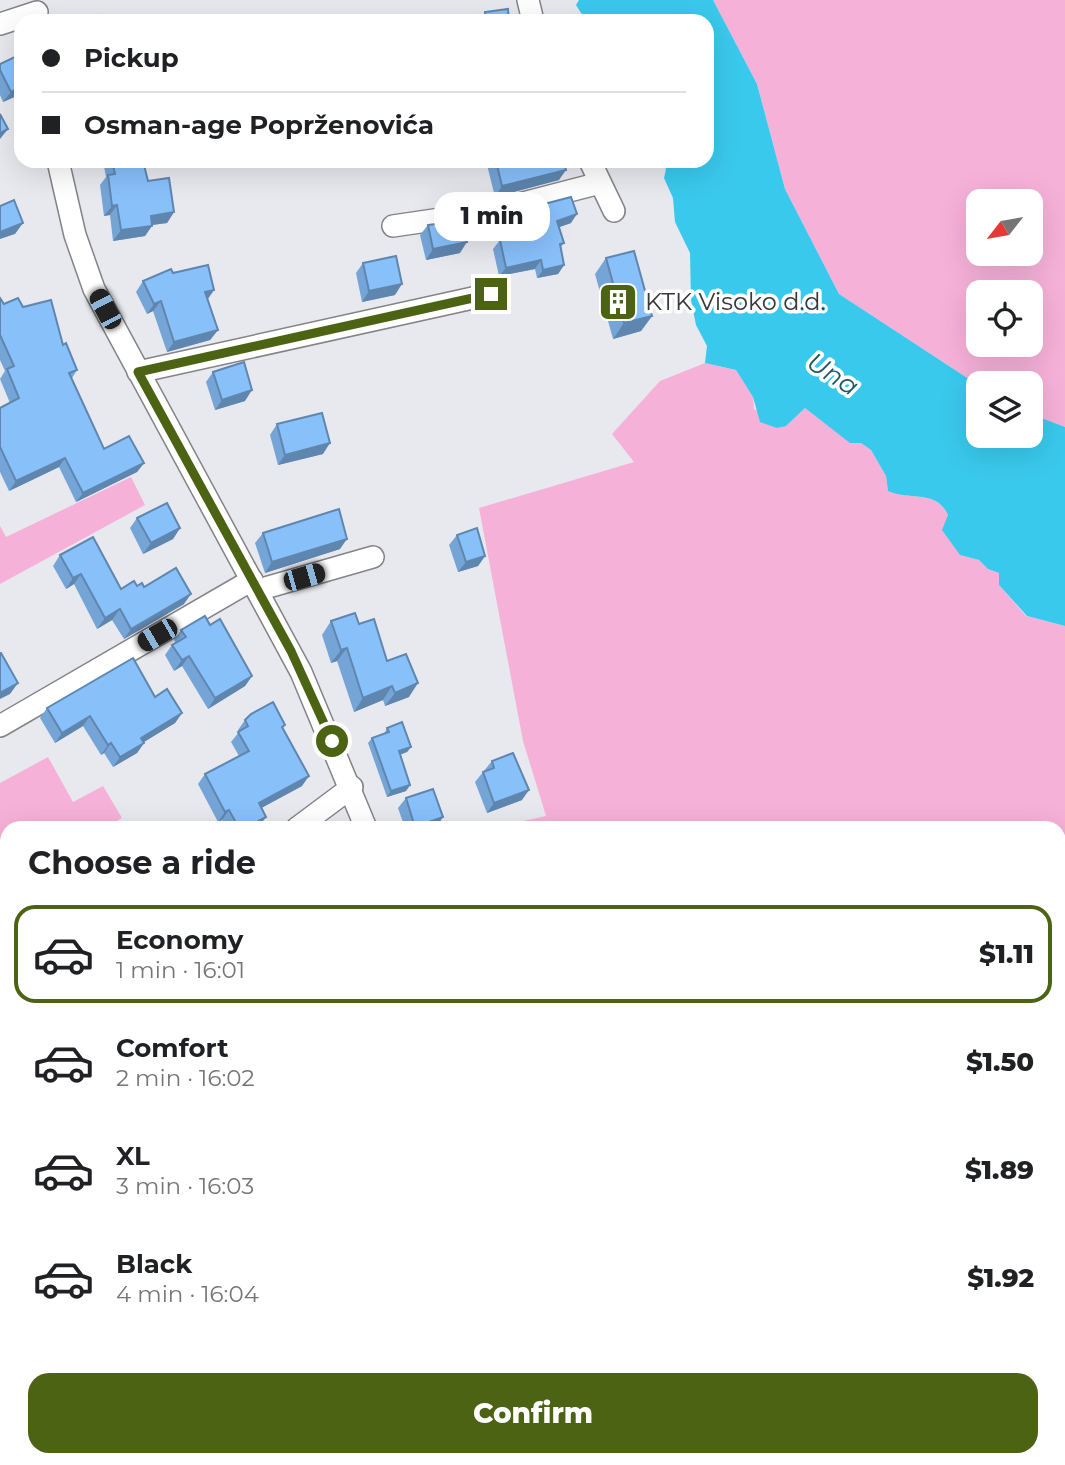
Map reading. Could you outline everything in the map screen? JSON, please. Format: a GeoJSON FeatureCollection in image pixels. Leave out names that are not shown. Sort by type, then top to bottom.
{"type":"FeatureCollection","features":[{"type":"Feature","properties":{"kind":"street"},"geometry":{"type":"LineString","coordinates":[[60,168],[75,234],[94,289],[301,672],[352,787],[364,821]]}},
{"type":"Feature","properties":{"kind":"street"},"geometry":{"type":"LineString","coordinates":[[593,168],[614,211]]}},
{"type":"Feature","properties":{"kind":"street"},"geometry":{"type":"LineString","coordinates":[[393,226],[488,212],[600,183]]}},
{"type":"Feature","properties":{"kind":"street"},"geometry":{"type":"LineString","coordinates":[[138,372],[491,294]]}},
{"type":"Feature","properties":{"kind":"street"},"geometry":{"type":"LineString","coordinates":[[0,726],[255,585],[373,557]]}},
{"type":"Feature","properties":{"kind":"street"},"geometry":{"type":"LineString","coordinates":[[306,821],[352,787]]}},
{"type":"Feature","properties":{"kind":"shaded area"},"geometry":{"type":"Polygon","coordinates":[[[713,0],[1065,0],[1065,427],[1043,419],[1043,371],[966,371],[966,377],[839,294],[785,189],[757,84],[713,0]]]}},
{"type":"Feature","properties":{"kind":"shaded area"},"geometry":{"type":"Polygon","coordinates":[[[705,363],[736,370],[753,397],[754,409],[786,426],[805,408],[850,442],[861,443],[871,450],[886,476],[888,491],[929,499],[943,507],[948,515],[946,525],[960,555],[979,560],[988,569],[999,573],[999,585],[1026,616],[1065,626],[1065,821],[523,821],[546,816],[523,741],[479,508],[634,462],[612,434],[660,381],[705,363]]]}},
{"type":"Feature","properties":{"kind":"shaded area"},"geometry":{"type":"Polygon","coordinates":[[[131,477],[145,505],[0,584],[0,526],[6,537],[131,477]]]}},
{"type":"Feature","properties":{"kind":"shaded area"},"geometry":{"type":"Polygon","coordinates":[[[48,757],[73,802],[103,786],[122,818],[117,821],[0,821],[0,783],[48,757]]]}},
{"type":"Feature","properties":{"kind":"water","name":"Una"},"geometry":{"type":"Polygon","coordinates":[[[579,0],[713,0],[757,84],[785,189],[839,294],[966,377],[966,448],[1043,448],[1043,419],[1065,427],[1065,626],[1027,616],[999,585],[999,573],[988,569],[979,560],[960,555],[942,530],[948,515],[937,502],[888,491],[886,476],[871,450],[861,443],[850,443],[805,408],[786,426],[777,428],[760,422],[753,397],[736,370],[705,363],[707,346],[696,325],[691,300],[690,253],[675,222],[673,198],[664,178],[666,168],[714,168],[714,14],[581,13],[576,5],[579,0]]]}},
{"type":"Feature","properties":{"kind":"building"},"geometry":{"type":"Polygon","coordinates":[[[508,9],[508,14],[485,14],[508,9]]]}},
{"type":"Feature","properties":{"kind":"building"},"geometry":{"type":"Polygon","coordinates":[[[14,57],[14,90],[11,92],[0,70],[0,64],[14,57]]]}},
{"type":"Feature","properties":{"kind":"building"},"geometry":{"type":"Polygon","coordinates":[[[0,114],[8,129],[0,133],[0,114]]]}},
{"type":"Feature","properties":{"kind":"building"},"geometry":{"type":"Polygon","coordinates":[[[114,168],[145,168],[148,181],[169,178],[174,212],[151,216],[152,226],[121,230],[117,205],[112,206],[108,175],[115,174],[114,168]]]}},
{"type":"Feature","properties":{"kind":"building"},"geometry":{"type":"Polygon","coordinates":[[[498,168],[566,168],[566,170],[502,186],[498,168]]]}},
{"type":"Feature","properties":{"kind":"building"},"geometry":{"type":"Polygon","coordinates":[[[571,197],[577,214],[557,221],[564,243],[560,244],[564,265],[543,270],[541,260],[506,268],[500,240],[514,237],[506,214],[571,197]]]}},
{"type":"Feature","properties":{"kind":"building"},"geometry":{"type":"Polygon","coordinates":[[[14,200],[23,223],[0,232],[0,206],[14,200]]]}},
{"type":"Feature","properties":{"kind":"building"},"geometry":{"type":"Polygon","coordinates":[[[462,220],[467,242],[433,249],[428,225],[462,220]]]}},
{"type":"Feature","properties":{"kind":"building"},"geometry":{"type":"Polygon","coordinates":[[[634,251],[652,316],[624,323],[606,258],[634,251]]]}},
{"type":"Feature","properties":{"kind":"building"},"geometry":{"type":"Polygon","coordinates":[[[396,256],[402,284],[369,291],[363,263],[396,256]]]}},
{"type":"Feature","properties":{"kind":"building"},"geometry":{"type":"Polygon","coordinates":[[[208,265],[214,290],[205,292],[218,330],[174,342],[161,301],[154,304],[143,281],[171,269],[173,273],[208,265]]]}},
{"type":"Feature","properties":{"kind":"building"},"geometry":{"type":"Polygon","coordinates":[[[0,298],[4,304],[18,298],[23,307],[51,300],[63,345],[66,343],[77,370],[69,373],[104,449],[129,436],[144,463],[83,493],[65,458],[16,481],[0,447],[0,408],[19,398],[7,369],[14,366],[0,335],[0,298]]]}},
{"type":"Feature","properties":{"kind":"building"},"geometry":{"type":"Polygon","coordinates":[[[244,362],[252,390],[222,400],[213,372],[244,362]]]}},
{"type":"Feature","properties":{"kind":"building"},"geometry":{"type":"Polygon","coordinates":[[[322,413],[330,443],[285,455],[277,424],[322,413]]]}},
{"type":"Feature","properties":{"kind":"building"},"geometry":{"type":"Polygon","coordinates":[[[167,503],[180,528],[151,543],[137,518],[167,503]]]}},
{"type":"Feature","properties":{"kind":"building"},"geometry":{"type":"Polygon","coordinates":[[[339,509],[347,539],[272,562],[263,533],[339,509]]]}},
{"type":"Feature","properties":{"kind":"building"},"geometry":{"type":"Polygon","coordinates":[[[477,528],[485,556],[466,562],[457,535],[477,528]]]}},
{"type":"Feature","properties":{"kind":"building"},"geometry":{"type":"Polygon","coordinates":[[[93,537],[121,589],[134,581],[137,586],[142,583],[144,587],[176,568],[191,594],[131,629],[120,609],[105,618],[81,574],[73,578],[60,555],[93,537]]]}},
{"type":"Feature","properties":{"kind":"building"},"geometry":{"type":"Polygon","coordinates":[[[355,613],[359,624],[374,619],[387,661],[406,654],[418,683],[395,693],[392,686],[363,698],[347,648],[341,650],[331,621],[355,613]]]}},
{"type":"Feature","properties":{"kind":"building"},"geometry":{"type":"Polygon","coordinates":[[[205,616],[210,625],[220,619],[252,676],[215,698],[189,656],[182,660],[172,645],[186,637],[181,630],[205,616]]]}},
{"type":"Feature","properties":{"kind":"building"},"geometry":{"type":"Polygon","coordinates":[[[0,653],[18,683],[0,693],[0,653]]]}},
{"type":"Feature","properties":{"kind":"building"},"geometry":{"type":"Polygon","coordinates":[[[133,658],[155,697],[167,689],[182,713],[141,738],[144,743],[120,757],[111,743],[108,745],[90,716],[62,733],[47,708],[133,658]]]}},
{"type":"Feature","properties":{"kind":"building"},"geometry":{"type":"Polygon","coordinates":[[[273,702],[285,725],[282,727],[309,776],[259,803],[266,817],[259,821],[235,821],[229,810],[225,812],[205,774],[249,751],[238,732],[248,726],[245,720],[273,702]]]}},
{"type":"Feature","properties":{"kind":"building"},"geometry":{"type":"Polygon","coordinates":[[[402,722],[411,747],[399,751],[410,785],[391,791],[372,738],[389,732],[387,728],[402,722]]]}},
{"type":"Feature","properties":{"kind":"building"},"geometry":{"type":"Polygon","coordinates":[[[513,753],[529,790],[494,803],[483,772],[494,768],[492,761],[513,753]]]}},
{"type":"Feature","properties":{"kind":"building"},"geometry":{"type":"Polygon","coordinates":[[[433,789],[443,817],[432,821],[413,821],[406,798],[433,789]]]}},
{"type":"Feature","properties":{"kind":"place","name":"KTK Visoko d.d."},"geometry":{"type":"Point","coordinates":[618,302]}},
{"type":"Feature","properties":{"kind":"route"},"geometry":{"type":"LineString","coordinates":[[332,741],[291,651],[138,372],[491,294]]}}]}
